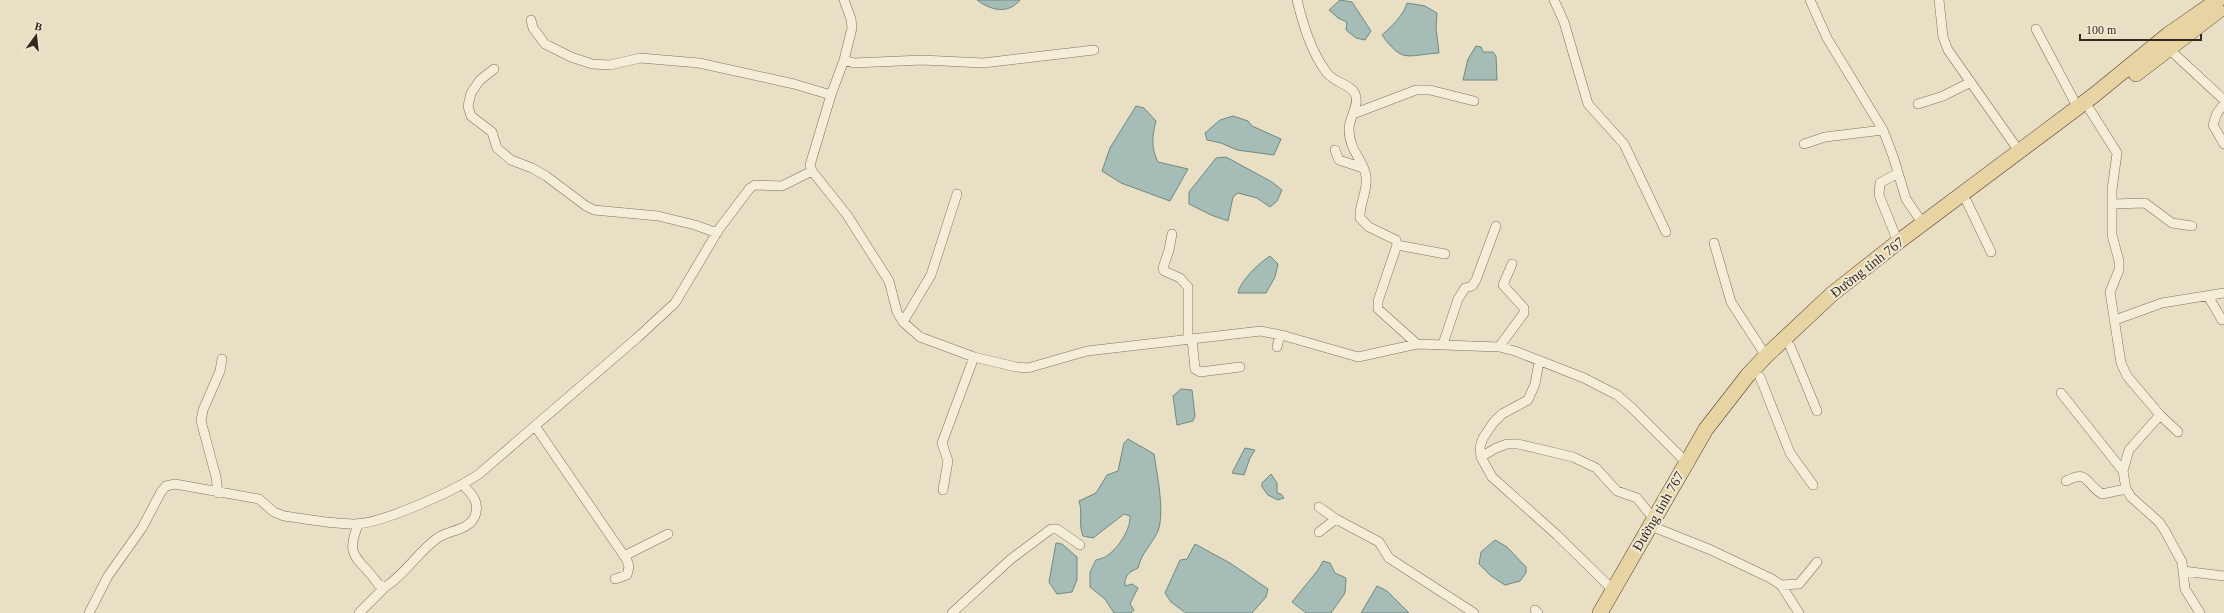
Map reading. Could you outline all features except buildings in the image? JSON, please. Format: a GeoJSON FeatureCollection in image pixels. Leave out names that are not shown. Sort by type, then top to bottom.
{"type":"FeatureCollection","features":[{"type":"Feature","properties":{"kind":"main road","name":"Đường tỉnh 767"},"geometry":{"type":"LineString","coordinates":[[1600,613],[1689,465],[1706,429],[1748,375],[1766,356],[1832,294],[1898,242],[2019,151],[2084,109],[2104,93],[2169,34],[2218,0]]}},
{"type":"Feature","properties":{"kind":"main road","name":"Đường tỉnh 767"},"geometry":{"type":"LineString","coordinates":[[2104,93],[2169,48],[2224,7]]}},
{"type":"Feature","properties":{"kind":"main road","name":"Đường tỉnh 767"},"geometry":{"type":"LineString","coordinates":[[1689,465],[1734,407],[1760,377],[1790,346],[1848,292],[2080,115],[2084,109]]}},
{"type":"Feature","properties":{"kind":"main road","name":"Đường tỉnh 767"},"geometry":{"type":"LineString","coordinates":[[1609,613],[1655,523]]}},
{"type":"Feature","properties":{"kind":"street"},"geometry":{"type":"LineString","coordinates":[[844,0],[851,19],[852,28],[844,60],[831,95],[811,160],[812,171],[847,215],[889,281],[897,312],[903,322],[920,337],[974,357],[1016,367],[1028,368],[1087,351],[1251,332],[1280,335],[1358,357],[1417,344],[1444,344],[1499,348],[1515,352],[1584,378],[1617,395],[1689,465]]}},
{"type":"Feature","properties":{"kind":"street"},"geometry":{"type":"LineString","coordinates":[[1296,0],[1307,34],[1326,72],[1336,82],[1348,86],[1355,92],[1356,101],[1349,127],[1350,142],[1366,175],[1366,184],[1360,218],[1369,227],[1393,237],[1397,245],[1378,301],[1378,309],[1417,344]]}},
{"type":"Feature","properties":{"kind":"street"},"geometry":{"type":"LineString","coordinates":[[1554,0],[1564,22],[1588,104],[1624,144],[1666,232]]}},
{"type":"Feature","properties":{"kind":"street"},"geometry":{"type":"LineString","coordinates":[[1810,0],[1827,38],[1883,130],[1906,199],[1923,224]]}},
{"type":"Feature","properties":{"kind":"street"},"geometry":{"type":"LineString","coordinates":[[1939,0],[1943,37],[1948,50],[2019,151]]}},
{"type":"Feature","properties":{"kind":"street"},"geometry":{"type":"LineString","coordinates":[[531,20],[533,28],[545,44],[572,57],[592,64],[617,64],[640,58],[699,63],[794,84],[831,95]]}},
{"type":"Feature","properties":{"kind":"street"},"geometry":{"type":"LineString","coordinates":[[2036,29],[2084,109],[2117,153],[2112,204],[2112,235],[2119,261],[2119,270],[2110,292],[2121,363],[2127,376],[2160,415],[2178,432]]}},
{"type":"Feature","properties":{"kind":"street"},"geometry":{"type":"LineString","coordinates":[[2169,48],[2224,102],[2217,113],[2213,125],[2224,144]]}},
{"type":"Feature","properties":{"kind":"street"},"geometry":{"type":"LineString","coordinates":[[844,60],[854,63],[922,60],[983,63],[1094,50]]}},
{"type":"Feature","properties":{"kind":"street"},"geometry":{"type":"LineString","coordinates":[[494,69],[473,89],[468,106],[471,116],[492,132],[497,148],[511,160],[532,168],[546,176],[586,206],[594,210],[658,216],[695,225],[717,233]]}},
{"type":"Feature","properties":{"kind":"street"},"geometry":{"type":"LineString","coordinates":[[1918,104],[1943,96],[1971,82]]}},
{"type":"Feature","properties":{"kind":"street"},"geometry":{"type":"LineString","coordinates":[[1353,114],[1416,90],[1430,90],[1474,101]]}},
{"type":"Feature","properties":{"kind":"street"},"geometry":{"type":"LineString","coordinates":[[1804,144],[1825,137],[1883,130]]}},
{"type":"Feature","properties":{"kind":"street"},"geometry":{"type":"LineString","coordinates":[[1335,150],[1339,160],[1363,168]]}},
{"type":"Feature","properties":{"kind":"street"},"geometry":{"type":"LineString","coordinates":[[88,613],[108,576],[142,528],[161,492],[166,486],[175,484],[218,493],[259,499],[274,512],[284,516],[359,523],[382,519],[463,485],[479,474],[535,426],[637,338],[675,303],[717,233],[744,193],[755,184],[782,186],[812,171]]}},
{"type":"Feature","properties":{"kind":"street"},"geometry":{"type":"LineString","coordinates":[[1898,173],[1880,183],[1879,195],[1898,242]]}},
{"type":"Feature","properties":{"kind":"street"},"geometry":{"type":"LineString","coordinates":[[903,322],[931,275],[957,194]]}},
{"type":"Feature","properties":{"kind":"street"},"geometry":{"type":"LineString","coordinates":[[1967,202],[1991,252]]}},
{"type":"Feature","properties":{"kind":"street"},"geometry":{"type":"LineString","coordinates":[[2112,204],[2145,203],[2172,223],[2192,226]]}},
{"type":"Feature","properties":{"kind":"street"},"geometry":{"type":"LineString","coordinates":[[1444,344],[1458,300],[1465,288],[1472,286],[1476,280],[1496,226]]}},
{"type":"Feature","properties":{"kind":"street"},"geometry":{"type":"LineString","coordinates":[[1172,234],[1169,250],[1162,268],[1164,271],[1180,278],[1188,287],[1190,340],[1195,369],[1200,372],[1240,367]]}},
{"type":"Feature","properties":{"kind":"street"},"geometry":{"type":"LineString","coordinates":[[1714,243],[1731,302],[1766,356]]}},
{"type":"Feature","properties":{"kind":"street"},"geometry":{"type":"LineString","coordinates":[[1397,245],[1445,254]]}},
{"type":"Feature","properties":{"kind":"street"},"geometry":{"type":"LineString","coordinates":[[1499,348],[1524,313],[1524,308],[1503,285],[1512,264]]}},
{"type":"Feature","properties":{"kind":"street"},"geometry":{"type":"LineString","coordinates":[[2115,320],[2162,303],[2224,293]]}},
{"type":"Feature","properties":{"kind":"street"},"geometry":{"type":"LineString","coordinates":[[2208,296],[2222,320]]}},
{"type":"Feature","properties":{"kind":"street"},"geometry":{"type":"LineString","coordinates":[[1277,347],[1280,335]]}},
{"type":"Feature","properties":{"kind":"street"},"geometry":{"type":"LineString","coordinates":[[1790,346],[1817,411]]}},
{"type":"Feature","properties":{"kind":"street"},"geometry":{"type":"LineString","coordinates":[[943,490],[948,461],[942,443],[974,357]]}},
{"type":"Feature","properties":{"kind":"street"},"geometry":{"type":"LineString","coordinates":[[218,493],[216,477],[201,421],[203,410],[220,371],[222,359]]}},
{"type":"Feature","properties":{"kind":"street"},"geometry":{"type":"LineString","coordinates":[[1539,362],[1536,384],[1528,400],[1502,414],[1493,423],[1483,438],[1480,446],[1481,457],[1492,477],[1558,535],[1613,590]]}},
{"type":"Feature","properties":{"kind":"street"},"geometry":{"type":"LineString","coordinates":[[1760,377],[1790,453],[1813,485]]}},
{"type":"Feature","properties":{"kind":"street"},"geometry":{"type":"LineString","coordinates":[[2061,393],[2123,471]]}},
{"type":"Feature","properties":{"kind":"street"},"geometry":{"type":"LineString","coordinates":[[2160,415],[2129,450],[2123,471],[2126,489],[2131,498],[2159,522],[2182,562],[2185,589],[2200,613]]}},
{"type":"Feature","properties":{"kind":"street"},"geometry":{"type":"LineString","coordinates":[[535,426],[624,556],[628,564],[628,572],[625,576],[615,579]]}},
{"type":"Feature","properties":{"kind":"street"},"geometry":{"type":"LineString","coordinates":[[1481,457],[1496,448],[1507,444],[1518,444],[1573,457],[1596,468],[1617,491],[1637,498],[1655,523],[1770,578],[1781,585],[1799,613]]}},
{"type":"Feature","properties":{"kind":"street"},"geometry":{"type":"LineString","coordinates":[[2066,481],[2078,475],[2082,476],[2102,494],[2126,489]]}},
{"type":"Feature","properties":{"kind":"street"},"geometry":{"type":"LineString","coordinates":[[359,613],[438,538],[467,526],[472,521],[477,508],[476,501],[463,485]]}},
{"type":"Feature","properties":{"kind":"street"},"geometry":{"type":"LineString","coordinates":[[1319,507],[1336,519],[1379,542],[1389,558],[1474,613]]}},
{"type":"Feature","properties":{"kind":"street"},"geometry":{"type":"LineString","coordinates":[[1319,532],[1336,519]]}},
{"type":"Feature","properties":{"kind":"street"},"geometry":{"type":"LineString","coordinates":[[359,523],[352,541],[352,550],[362,565],[373,575],[378,584],[385,587]]}},
{"type":"Feature","properties":{"kind":"street"},"geometry":{"type":"LineString","coordinates":[[952,613],[1011,559],[1051,529],[1057,529],[1080,545]]}},
{"type":"Feature","properties":{"kind":"street"},"geometry":{"type":"LineString","coordinates":[[624,556],[668,534]]}},
{"type":"Feature","properties":{"kind":"street"},"geometry":{"type":"LineString","coordinates":[[1781,585],[1799,584],[1817,562]]}},
{"type":"Feature","properties":{"kind":"street"},"geometry":{"type":"LineString","coordinates":[[2183,571],[2224,576]]}},
{"type":"Feature","properties":{"kind":"water"},"geometry":{"type":"Polygon","coordinates":[[[977,0],[1020,0],[1010,8],[999,9],[988,6],[977,0]]]}},
{"type":"Feature","properties":{"kind":"water"},"geometry":{"type":"Polygon","coordinates":[[[1340,0],[1352,2],[1371,31],[1365,40],[1356,38],[1346,30],[1347,22],[1338,18],[1329,10],[1340,0]]]}},
{"type":"Feature","properties":{"kind":"water"},"geometry":{"type":"Polygon","coordinates":[[[1407,3],[1425,6],[1437,13],[1436,28],[1439,53],[1406,56],[1395,50],[1382,35],[1400,16],[1407,3]]]}},
{"type":"Feature","properties":{"kind":"water"},"geometry":{"type":"Polygon","coordinates":[[[1476,46],[1481,47],[1483,52],[1493,52],[1496,56],[1497,80],[1463,80],[1468,59],[1476,46]]]}},
{"type":"Feature","properties":{"kind":"water"},"geometry":{"type":"Polygon","coordinates":[[[1136,106],[1144,108],[1156,121],[1153,142],[1154,152],[1158,162],[1188,169],[1170,201],[1121,183],[1102,171],[1110,148],[1136,106]]]}},
{"type":"Feature","properties":{"kind":"water"},"geometry":{"type":"Polygon","coordinates":[[[1233,116],[1248,121],[1252,126],[1281,139],[1274,155],[1237,150],[1221,143],[1207,140],[1205,133],[1220,120],[1233,116]]]}},
{"type":"Feature","properties":{"kind":"water"},"geometry":{"type":"Polygon","coordinates":[[[1226,157],[1272,182],[1282,190],[1277,201],[1270,207],[1257,198],[1238,193],[1233,197],[1228,221],[1211,215],[1189,204],[1189,192],[1216,158],[1226,157]]]}},
{"type":"Feature","properties":{"kind":"water"},"geometry":{"type":"Polygon","coordinates":[[[1270,256],[1278,264],[1275,277],[1266,293],[1238,293],[1242,283],[1261,263],[1270,256]]]}},
{"type":"Feature","properties":{"kind":"water"},"geometry":{"type":"Polygon","coordinates":[[[1181,389],[1192,390],[1195,416],[1193,421],[1177,425],[1173,396],[1181,389]]]}},
{"type":"Feature","properties":{"kind":"water"},"geometry":{"type":"Polygon","coordinates":[[[1128,439],[1154,454],[1160,493],[1161,514],[1156,536],[1139,563],[1138,568],[1132,571],[1125,580],[1125,586],[1132,584],[1138,588],[1130,604],[1134,610],[1131,613],[1114,613],[1105,599],[1090,587],[1090,572],[1096,560],[1107,556],[1120,543],[1128,527],[1130,516],[1124,514],[1093,538],[1083,536],[1079,501],[1096,493],[1107,475],[1118,471],[1124,443],[1128,439]]]}},
{"type":"Feature","properties":{"kind":"water"},"geometry":{"type":"Polygon","coordinates":[[[1245,448],[1255,450],[1250,458],[1244,475],[1232,473],[1245,448]]]}},
{"type":"Feature","properties":{"kind":"water"},"geometry":{"type":"Polygon","coordinates":[[[1271,474],[1277,483],[1277,493],[1281,494],[1284,498],[1278,500],[1268,495],[1262,487],[1262,483],[1271,474]]]}},
{"type":"Feature","properties":{"kind":"water"},"geometry":{"type":"Polygon","coordinates":[[[1495,540],[1507,547],[1526,567],[1526,573],[1520,581],[1505,585],[1491,576],[1479,564],[1481,552],[1495,540]]]}},
{"type":"Feature","properties":{"kind":"water"},"geometry":{"type":"Polygon","coordinates":[[[1056,543],[1062,544],[1077,557],[1077,580],[1072,592],[1057,594],[1049,582],[1056,543]]]}},
{"type":"Feature","properties":{"kind":"water"},"geometry":{"type":"Polygon","coordinates":[[[1195,544],[1230,563],[1268,589],[1266,597],[1252,613],[1186,613],[1171,602],[1165,593],[1180,560],[1187,559],[1195,544]]]}},
{"type":"Feature","properties":{"kind":"water"},"geometry":{"type":"Polygon","coordinates":[[[1323,561],[1330,563],[1335,573],[1346,578],[1345,593],[1331,613],[1306,613],[1292,602],[1318,570],[1323,561]]]}},
{"type":"Feature","properties":{"kind":"water"},"geometry":{"type":"Polygon","coordinates":[[[1377,586],[1387,591],[1409,613],[1361,613],[1377,586]]]}}]}
